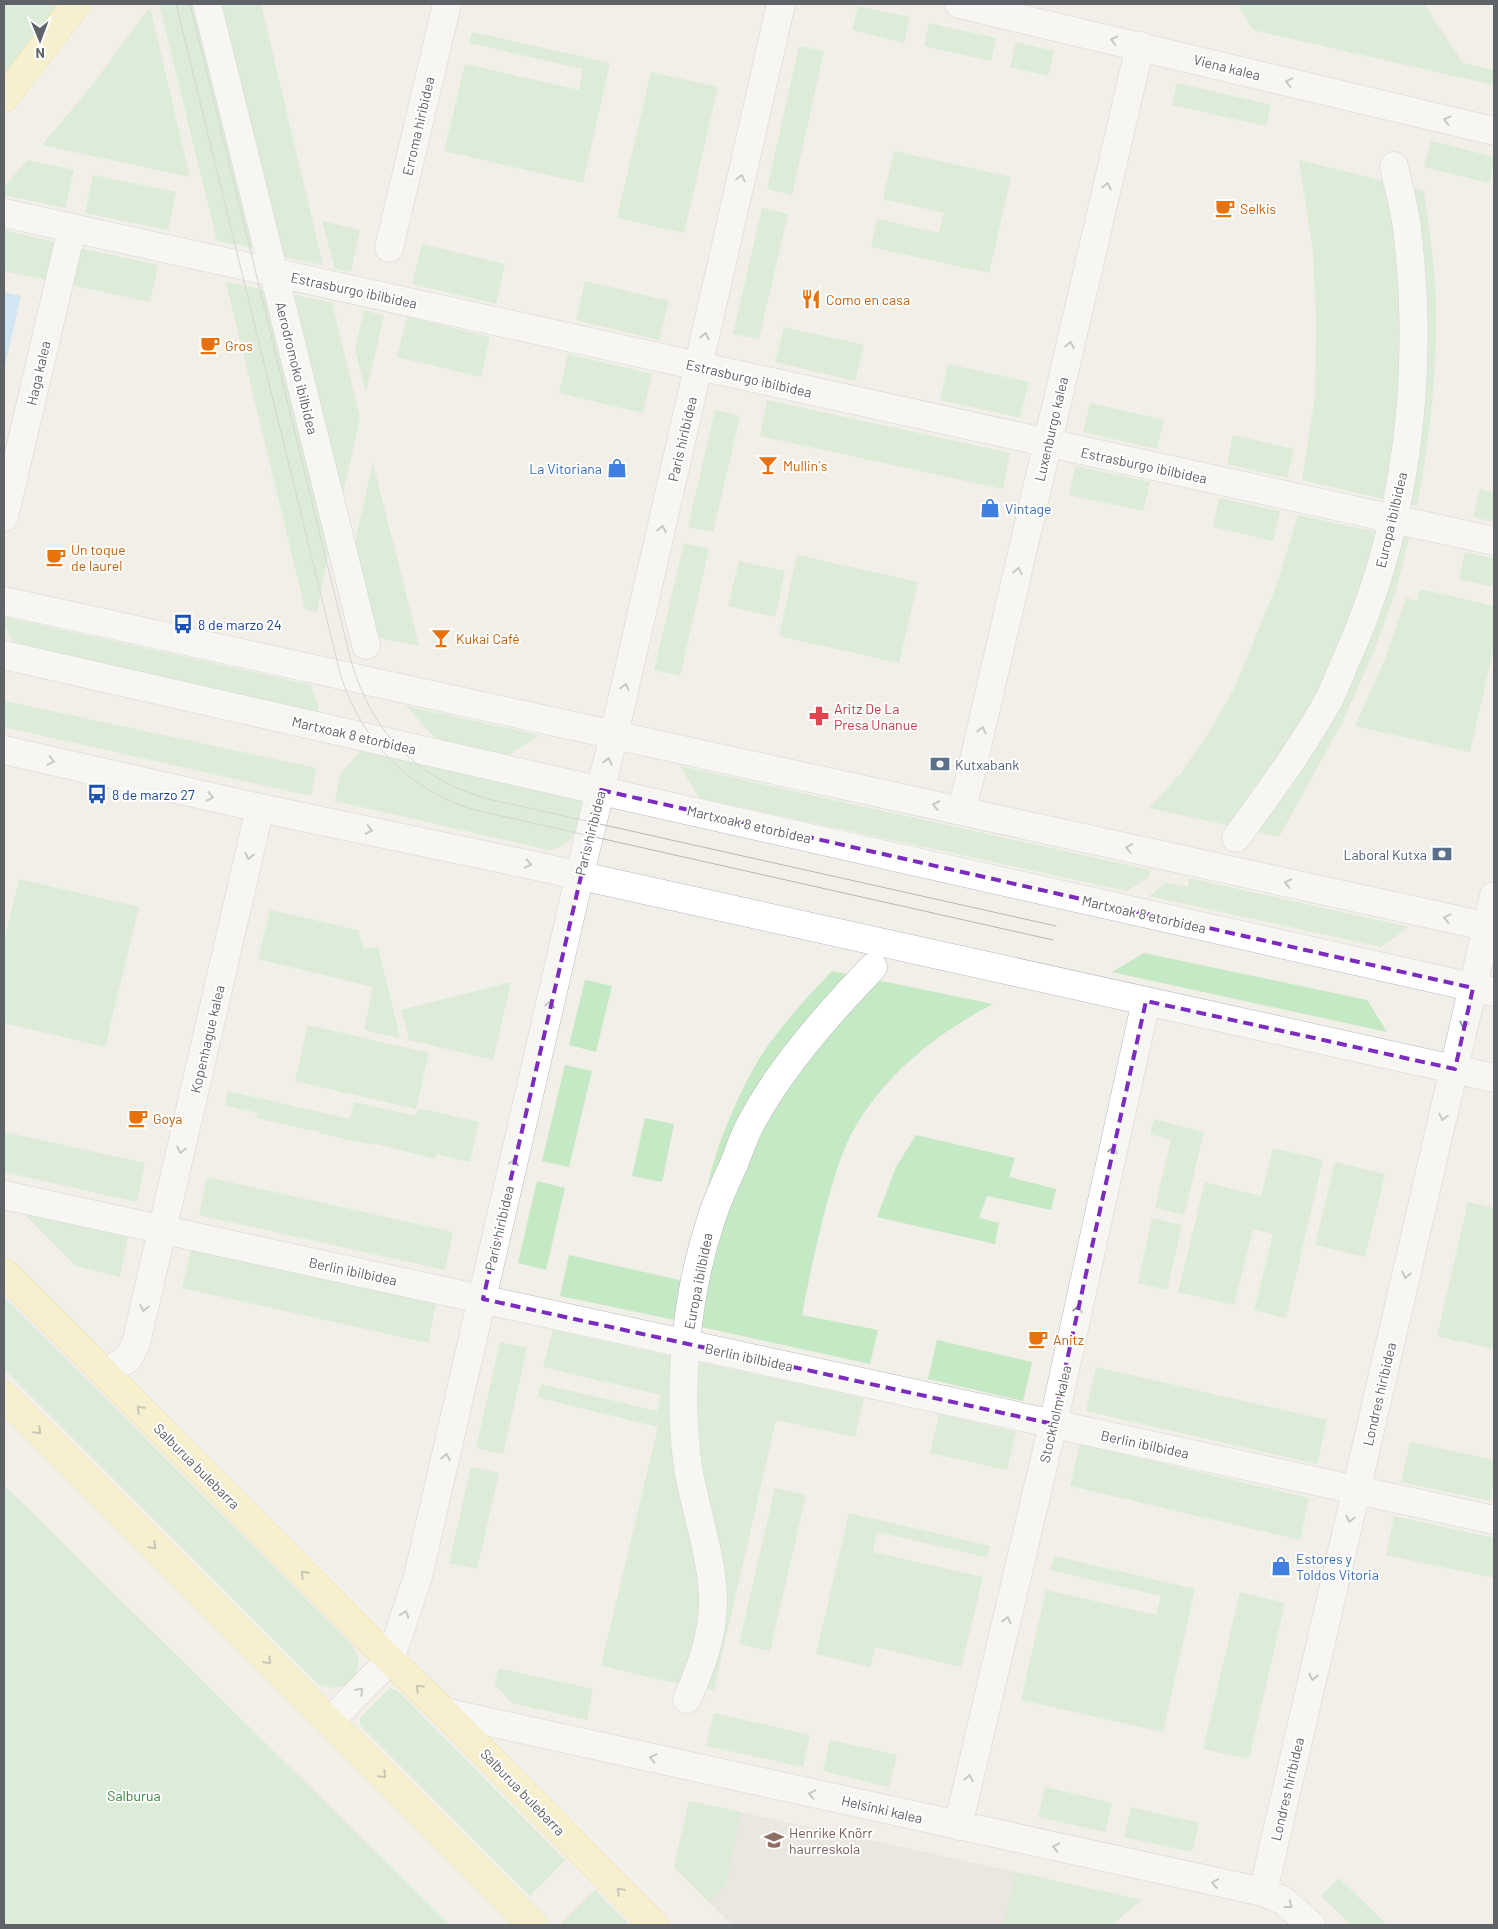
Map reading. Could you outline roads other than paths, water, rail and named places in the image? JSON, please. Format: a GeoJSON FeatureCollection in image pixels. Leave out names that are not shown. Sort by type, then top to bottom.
{"type":"FeatureCollection","features":[{"type":"Feature","properties":{"kind":"main road"},"geometry":{"type":"LineString","coordinates":[[4,98],[76,4]]}},
{"type":"Feature","properties":{"kind":"main road","name":"Salburua bulebarra"},"geometry":{"type":"LineString","coordinates":[[4,1272],[654,1925]]}},
{"type":"Feature","properties":{"kind":"main road"},"geometry":{"type":"LineString","coordinates":[[4,1396],[533,1925]]}},
{"type":"Feature","properties":{"kind":"street","name":"Aerodromoko ibilbidea"},"geometry":{"type":"LineString","coordinates":[[207,4],[366,645]]}},
{"type":"Feature","properties":{"kind":"street","name":"Erroma hiribidea"},"geometry":{"type":"LineString","coordinates":[[389,248],[447,4]]}},
{"type":"Feature","properties":{"kind":"street","name":"Paris hiribidea"},"geometry":{"type":"LineString","coordinates":[[390,1660],[418,1576],[699,367],[781,4]]}},
{"type":"Feature","properties":{"kind":"street","name":"Viena kalea"},"geometry":{"type":"LineString","coordinates":[[959,4],[1494,131]]}},
{"type":"Feature","properties":{"kind":"street","name":"Luxenburgo kalea"},"geometry":{"type":"LineString","coordinates":[[962,811],[1140,46]]}},
{"type":"Feature","properties":{"kind":"street","name":"Europa ibilbidea"},"geometry":{"type":"LineString","coordinates":[[1236,838],[1282,776],[1327,702],[1378,577],[1393,520],[1406,449],[1413,374],[1413,304],[1408,235],[1394,166]]}},
{"type":"Feature","properties":{"kind":"street","name":"Estrasburgo ibilbidea"},"geometry":{"type":"LineString","coordinates":[[4,213],[1494,541]]}},
{"type":"Feature","properties":{"kind":"street","name":"Haga kalea"},"geometry":{"type":"LineString","coordinates":[[4,517],[72,228]]}},
{"type":"Feature","properties":{"kind":"street"},"geometry":{"type":"LineString","coordinates":[[4,601],[1491,927]]}},
{"type":"Feature","properties":{"kind":"street","name":"Martxoak 8 etorbidea"},"geometry":{"type":"LineString","coordinates":[[4,655],[1484,990]]}},
{"type":"Feature","properties":{"kind":"street"},"geometry":{"type":"LineString","coordinates":[[4,750],[260,808],[580,876],[1494,1078]]}},
{"type":"Feature","properties":{"kind":"street","name":"Kopenhague kalea"},"geometry":{"type":"LineString","coordinates":[[104,1372],[128,1359],[136,1343],[260,808]]}},
{"type":"Feature","properties":{"kind":"street","name":"Londres hiribidea"},"geometry":{"type":"LineString","coordinates":[[1263,1892],[1454,1070],[1484,990],[1494,896]]}},
{"type":"Feature","properties":{"kind":"street","name":"Europa ibilbidea"},"geometry":{"type":"LineString","coordinates":[[687,1699],[708,1644],[713,1596],[705,1544],[688,1466],[684,1422],[688,1320],[698,1269],[710,1223],[749,1126],[789,1066],[837,1005],[873,967]]}},
{"type":"Feature","properties":{"kind":"street","name":"Stockholm kalea"},"geometry":{"type":"LineString","coordinates":[[958,1826],[1053,1424],[1146,1001]]}},
{"type":"Feature","properties":{"kind":"street","name":"Berlin ibilbidea"},"geometry":{"type":"LineString","coordinates":[[4,1194],[1494,1520]]}},
{"type":"Feature","properties":{"kind":"street"},"geometry":{"type":"LineString","coordinates":[[329,1722],[390,1660]]}},
{"type":"Feature","properties":{"kind":"street","name":"Helsinki kalea"},"geometry":{"type":"LineString","coordinates":[[444,1712],[1263,1892],[1284,1901],[1311,1925]]}},
{"type":"Feature","properties":{"kind":"water"},"geometry":{"type":"Polygon","coordinates":[[[4,292],[21,296],[4,370],[4,292]]]}},
{"type":"Feature","properties":{"kind":"tram line"},"geometry":{"type":"LineString","coordinates":[[176,4],[341,677],[363,724],[393,762],[411,778],[432,791],[454,803],[479,811],[1053,940]]}},
{"type":"Feature","properties":{"kind":"tram line"},"geometry":{"type":"LineString","coordinates":[[190,4],[351,661],[371,710],[400,749],[439,779],[488,799],[1056,926]]}},
{"type":"Feature","properties":{"kind":"place","name":"Selkis"},"geometry":{"type":"Point","coordinates":[1225,208]}},
{"type":"Feature","properties":{"kind":"place","name":"Como en casa"},"geometry":{"type":"Point","coordinates":[811,299]}},
{"type":"Feature","properties":{"kind":"place","name":"Gros"},"geometry":{"type":"Point","coordinates":[210,345]}},
{"type":"Feature","properties":{"kind":"place","name":"Mullin´s"},"geometry":{"type":"Point","coordinates":[768,465]}},
{"type":"Feature","properties":{"kind":"place","name":"La Vitoriana"},"geometry":{"type":"Point","coordinates":[617,468]}},
{"type":"Feature","properties":{"kind":"place","name":"Vintage"},"geometry":{"type":"Point","coordinates":[990,508]}},
{"type":"Feature","properties":{"kind":"place","name":"Un toque de laurel"},"geometry":{"type":"Point","coordinates":[56,557]}},
{"type":"Feature","properties":{"kind":"place","name":"8 de marzo 24"},"geometry":{"type":"Point","coordinates":[183,624]}},
{"type":"Feature","properties":{"kind":"place","name":"Kukai Café"},"geometry":{"type":"Point","coordinates":[441,638]}},
{"type":"Feature","properties":{"kind":"place","name":"Aritz De La Presa Unanue"},"geometry":{"type":"Point","coordinates":[819,716]}},
{"type":"Feature","properties":{"kind":"place","name":"Kutxabank"},"geometry":{"type":"Point","coordinates":[940,764]}},
{"type":"Feature","properties":{"kind":"place","name":"8 de marzo 27"},"geometry":{"type":"Point","coordinates":[97,794]}},
{"type":"Feature","properties":{"kind":"place","name":"Laboral Kutxa"},"geometry":{"type":"Point","coordinates":[1442,854]}},
{"type":"Feature","properties":{"kind":"place","name":"Goya"},"geometry":{"type":"Point","coordinates":[138,1118]}},
{"type":"Feature","properties":{"kind":"place","name":"Anitz"},"geometry":{"type":"Point","coordinates":[1038,1339]}},
{"type":"Feature","properties":{"kind":"place","name":"Estores y Toldos Vitoria"},"geometry":{"type":"Point","coordinates":[1281,1566]}},
{"type":"Feature","properties":{"kind":"place","name":"Henrike Knörr haurreskola"},"geometry":{"type":"Point","coordinates":[774,1840]}},
{"type":"Feature","properties":{"kind":"park label","name":"Salburua"},"geometry":{"type":"Point","coordinates":[134,1795]}}]}
